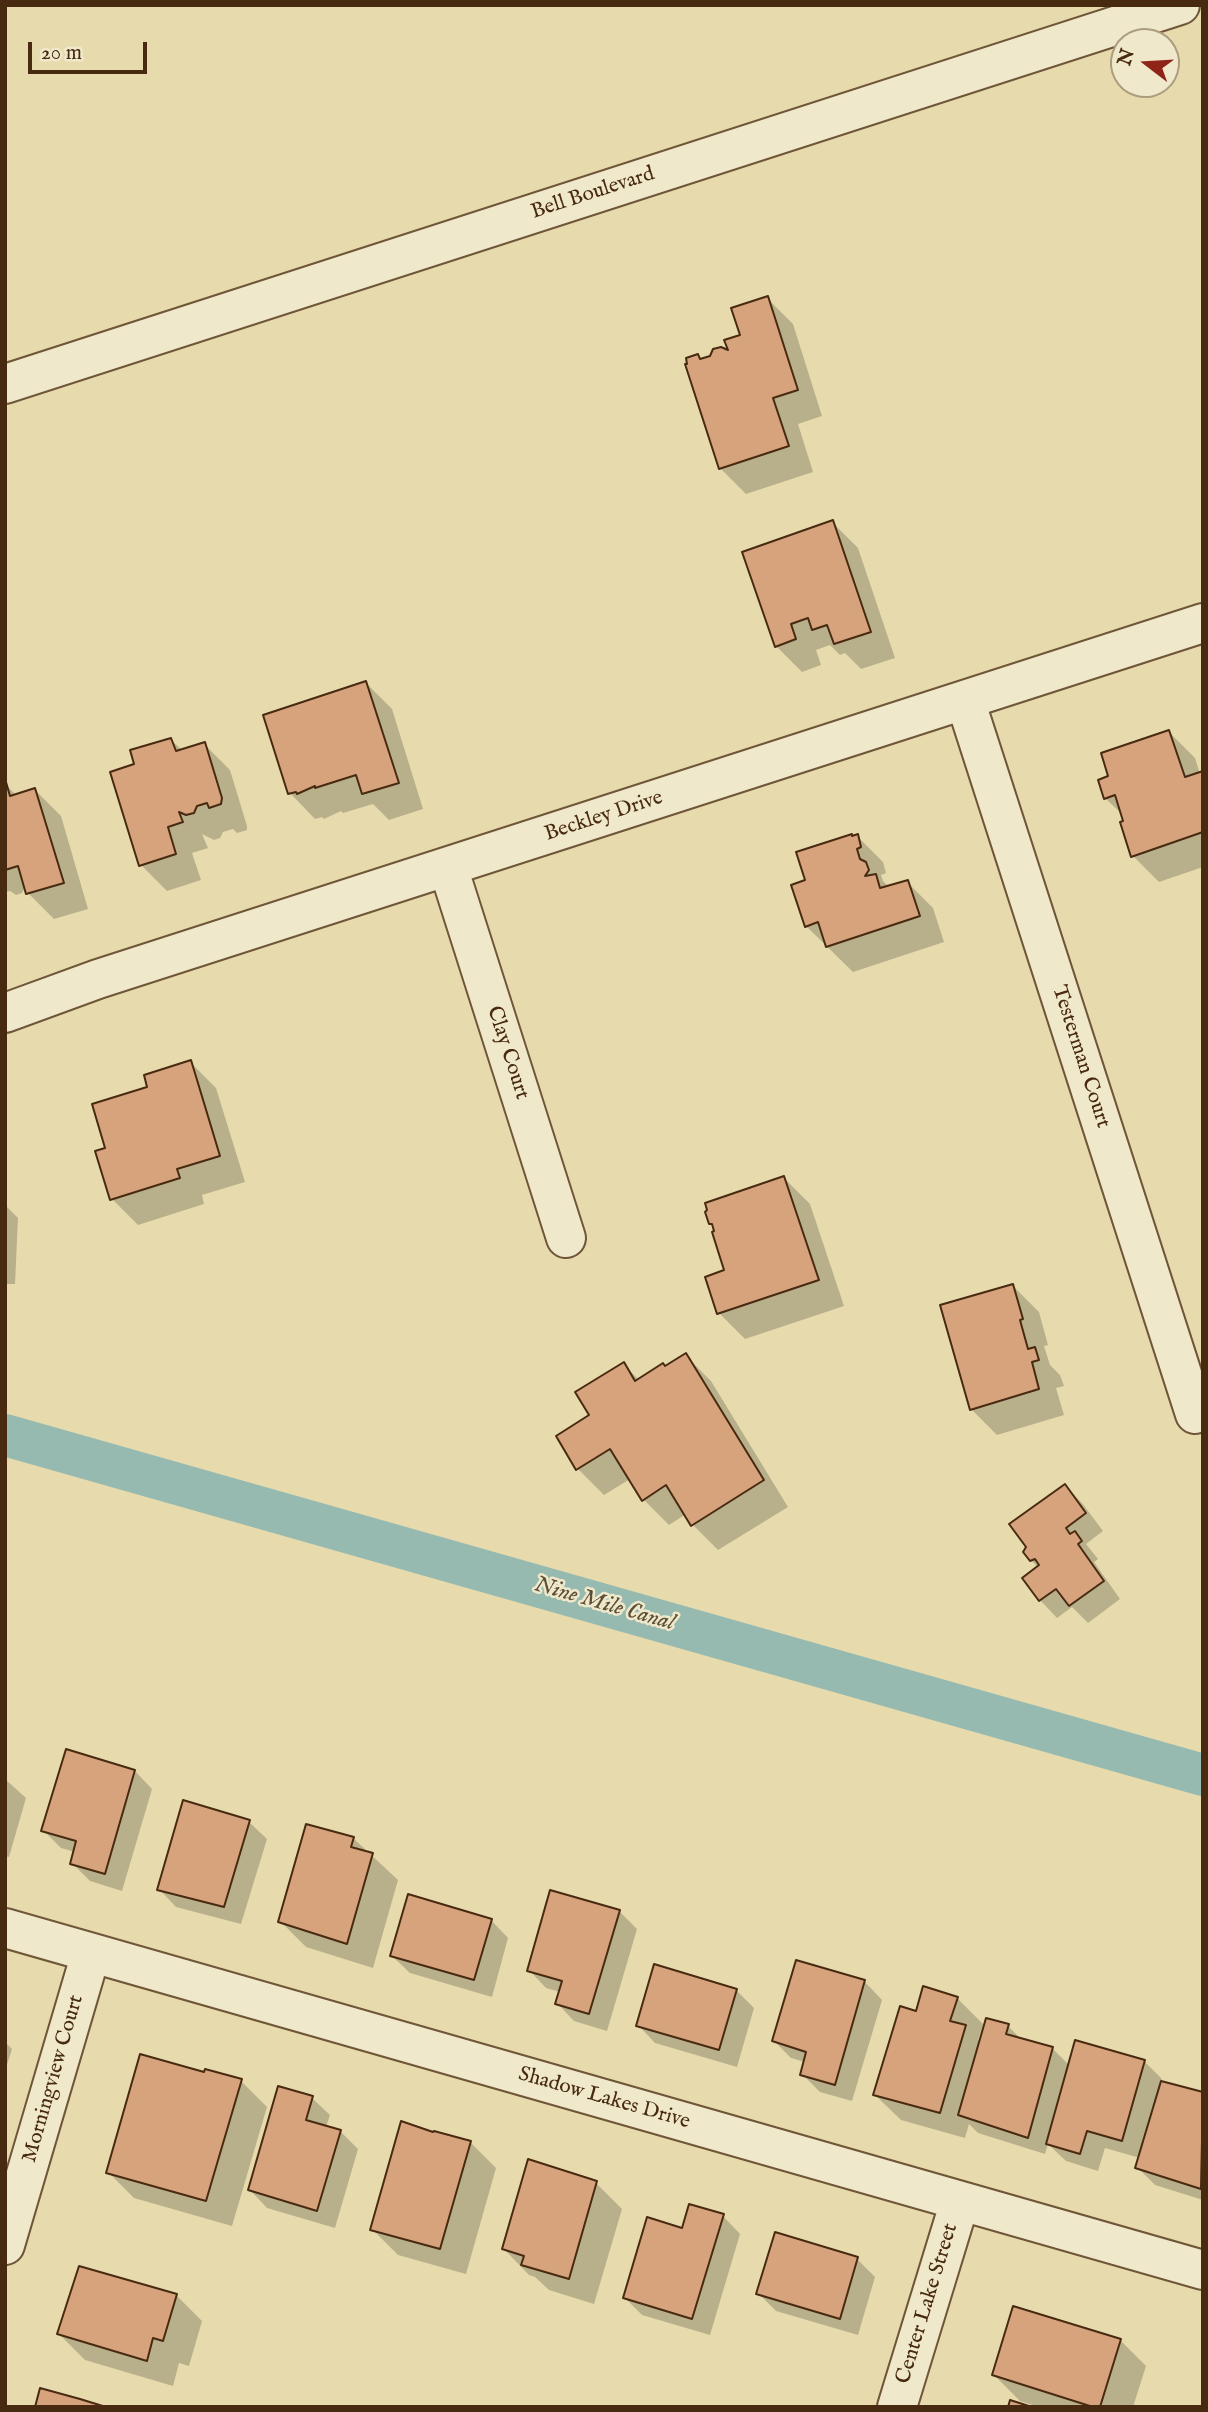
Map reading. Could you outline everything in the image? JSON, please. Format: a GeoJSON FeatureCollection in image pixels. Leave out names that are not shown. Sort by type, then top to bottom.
{"type":"FeatureCollection","features":[{"type":"Feature","properties":{"kind":"street","name":"Bell Boulevard"},"geometry":{"type":"LineString","coordinates":[[5,384],[1180,5]]}},
{"type":"Feature","properties":{"kind":"street","name":"Beckley Drive"},"geometry":{"type":"LineString","coordinates":[[5,1013],[97,979],[1203,623]]}},
{"type":"Feature","properties":{"kind":"street","name":"Testerman Court"},"geometry":{"type":"LineString","coordinates":[[965,700],[1195,1414]]}},
{"type":"Feature","properties":{"kind":"street","name":"Clay Court"},"geometry":{"type":"LineString","coordinates":[[448,867],[566,1238]]}},
{"type":"Feature","properties":{"kind":"street","name":"Shadow Lakes Drive"},"geometry":{"type":"LineString","coordinates":[[5,1928],[1203,2270]]}},
{"type":"Feature","properties":{"kind":"street","name":"Morningview Court"},"geometry":{"type":"LineString","coordinates":[[5,2245],[91,1953]]}},
{"type":"Feature","properties":{"kind":"street","name":"Center Lake Street"},"geometry":{"type":"LineString","coordinates":[[897,2407],[960,2201]]}},
{"type":"Feature","properties":{"kind":"building"},"geometry":{"type":"Polygon","coordinates":[[[768,296],[798,390],[773,398],[789,446],[719,469],[685,364],[686,358],[698,354],[700,359],[710,356],[713,349],[721,347],[728,350],[724,340],[740,335],[731,308],[768,296]]]}},
{"type":"Feature","properties":{"kind":"building"},"geometry":{"type":"Polygon","coordinates":[[[833,520],[871,632],[834,644],[827,625],[812,630],[808,618],[791,624],[796,639],[775,647],[742,552],[833,520]]]}},
{"type":"Feature","properties":{"kind":"building"},"geometry":{"type":"Polygon","coordinates":[[[366,681],[399,783],[362,794],[356,775],[297,794],[288,794],[263,715],[366,681]]]}},
{"type":"Feature","properties":{"kind":"building"},"geometry":{"type":"Polygon","coordinates":[[[1169,730],[1185,777],[1203,771],[1203,832],[1131,857],[1115,795],[1104,799],[1098,780],[1108,776],[1101,753],[1169,730]]]}},
{"type":"Feature","properties":{"kind":"building"},"geometry":{"type":"Polygon","coordinates":[[[171,738],[176,751],[205,742],[222,798],[221,804],[209,808],[207,803],[197,806],[194,813],[186,815],[179,812],[183,822],[168,827],[176,854],[139,866],[110,772],[134,764],[130,750],[171,738]]]}},
{"type":"Feature","properties":{"kind":"building"},"geometry":{"type":"Polygon","coordinates":[[[6,782],[10,796],[35,788],[64,883],[26,894],[18,866],[5,870],[6,782]]]}},
{"type":"Feature","properties":{"kind":"building"},"geometry":{"type":"Polygon","coordinates":[[[858,834],[861,847],[857,849],[860,859],[866,862],[869,870],[865,876],[876,874],[880,888],[908,880],[920,916],[826,947],[818,922],[805,927],[791,885],[805,880],[796,852],[858,834]]]}},
{"type":"Feature","properties":{"kind":"building"},"geometry":{"type":"Polygon","coordinates":[[[191,1060],[220,1156],[177,1169],[180,1178],[110,1200],[95,1151],[105,1148],[92,1104],[147,1087],[144,1075],[191,1060]]]}},
{"type":"Feature","properties":{"kind":"building"},"geometry":{"type":"Polygon","coordinates":[[[784,1176],[819,1280],[717,1314],[705,1277],[724,1270],[712,1224],[709,1224],[705,1212],[705,1203],[784,1176]]]}},
{"type":"Feature","properties":{"kind":"building"},"geometry":{"type":"Polygon","coordinates":[[[1013,1284],[1028,1349],[1035,1347],[1039,1360],[1032,1362],[1039,1389],[970,1410],[940,1305],[1013,1284]]]}},
{"type":"Feature","properties":{"kind":"building"},"geometry":{"type":"Polygon","coordinates":[[[686,1353],[764,1480],[691,1526],[666,1485],[642,1501],[610,1449],[576,1470],[556,1436],[589,1415],[575,1392],[624,1362],[635,1381],[663,1363],[665,1366],[686,1353]]]}},
{"type":"Feature","properties":{"kind":"building"},"geometry":{"type":"Polygon","coordinates":[[[1065,1484],[1086,1513],[1066,1528],[1070,1534],[1075,1531],[1082,1541],[1078,1544],[1104,1581],[1069,1606],[1056,1589],[1039,1601],[1022,1578],[1039,1565],[1035,1559],[1030,1561],[1023,1552],[1026,1547],[1009,1524],[1065,1484]]]}},
{"type":"Feature","properties":{"kind":"building"},"geometry":{"type":"Polygon","coordinates":[[[66,1749],[135,1770],[105,1874],[70,1864],[76,1841],[41,1831],[66,1749]]]}},
{"type":"Feature","properties":{"kind":"building"},"geometry":{"type":"Polygon","coordinates":[[[183,1800],[250,1820],[224,1907],[157,1890],[183,1800]]]}},
{"type":"Feature","properties":{"kind":"building"},"geometry":{"type":"Polygon","coordinates":[[[306,1824],[354,1837],[351,1847],[373,1853],[347,1944],[278,1922],[306,1824]]]}},
{"type":"Feature","properties":{"kind":"building"},"geometry":{"type":"Polygon","coordinates":[[[550,1890],[620,1910],[589,2014],[555,2004],[562,1981],[527,1971],[550,1890]]]}},
{"type":"Feature","properties":{"kind":"building"},"geometry":{"type":"Polygon","coordinates":[[[408,1894],[492,1919],[474,1980],[390,1956],[408,1894]]]}},
{"type":"Feature","properties":{"kind":"building"},"geometry":{"type":"Polygon","coordinates":[[[796,1960],[865,1980],[835,2085],[800,2075],[806,2052],[772,2041],[796,1960]]]}},
{"type":"Feature","properties":{"kind":"building"},"geometry":{"type":"Polygon","coordinates":[[[654,1964],[737,1989],[719,2050],[636,2026],[654,1964]]]}},
{"type":"Feature","properties":{"kind":"building"},"geometry":{"type":"Polygon","coordinates":[[[923,1986],[958,1997],[950,2021],[966,2025],[940,2113],[873,2095],[900,2006],[916,2011],[923,1986]]]}},
{"type":"Feature","properties":{"kind":"building"},"geometry":{"type":"Polygon","coordinates":[[[986,2018],[1009,2024],[1006,2034],[1053,2047],[1028,2138],[958,2115],[986,2018]]]}},
{"type":"Feature","properties":{"kind":"building"},"geometry":{"type":"Polygon","coordinates":[[[1075,2040],[1145,2060],[1122,2141],[1087,2131],[1080,2154],[1046,2144],[1075,2040]]]}},
{"type":"Feature","properties":{"kind":"building"},"geometry":{"type":"Polygon","coordinates":[[[140,2054],[204,2072],[205,2069],[242,2079],[206,2201],[106,2173],[140,2054]]]}},
{"type":"Feature","properties":{"kind":"building"},"geometry":{"type":"Polygon","coordinates":[[[1161,2081],[1203,2092],[1201,2189],[1135,2168],[1161,2081]]]}},
{"type":"Feature","properties":{"kind":"building"},"geometry":{"type":"Polygon","coordinates":[[[278,2086],[313,2096],[306,2120],[341,2130],[317,2211],[248,2190],[278,2086]]]}},
{"type":"Feature","properties":{"kind":"building"},"geometry":{"type":"Polygon","coordinates":[[[401,2121],[471,2141],[440,2249],[370,2230],[401,2121]]]}},
{"type":"Feature","properties":{"kind":"building"},"geometry":{"type":"Polygon","coordinates":[[[528,2159],[597,2181],[569,2279],[521,2265],[524,2256],[502,2249],[528,2159]]]}},
{"type":"Feature","properties":{"kind":"building"},"geometry":{"type":"Polygon","coordinates":[[[689,2204],[724,2214],[692,2319],[623,2298],[647,2217],[682,2228],[689,2204]]]}},
{"type":"Feature","properties":{"kind":"building"},"geometry":{"type":"Polygon","coordinates":[[[775,2232],[858,2257],[840,2319],[756,2294],[775,2232]]]}},
{"type":"Feature","properties":{"kind":"building"},"geometry":{"type":"Polygon","coordinates":[[[79,2266],[177,2294],[163,2341],[153,2338],[147,2361],[57,2334],[79,2266]]]}},
{"type":"Feature","properties":{"kind":"building"},"geometry":{"type":"Polygon","coordinates":[[[1013,2306],[1121,2339],[1100,2407],[992,2375],[1013,2306]]]}},
{"type":"Feature","properties":{"kind":"building"},"geometry":{"type":"Polygon","coordinates":[[[40,2388],[80,2399],[106,2407],[35,2407],[40,2388]]]}},
{"type":"Feature","properties":{"kind":"building"},"geometry":{"type":"Polygon","coordinates":[[[1010,2400],[1032,2407],[1008,2407],[1010,2400]]]}},
{"type":"Feature","properties":{"kind":"waterway","name":"Nine Mile Canal"},"geometry":{"type":"LineString","coordinates":[[5,1435],[1203,1775]]}}]}
